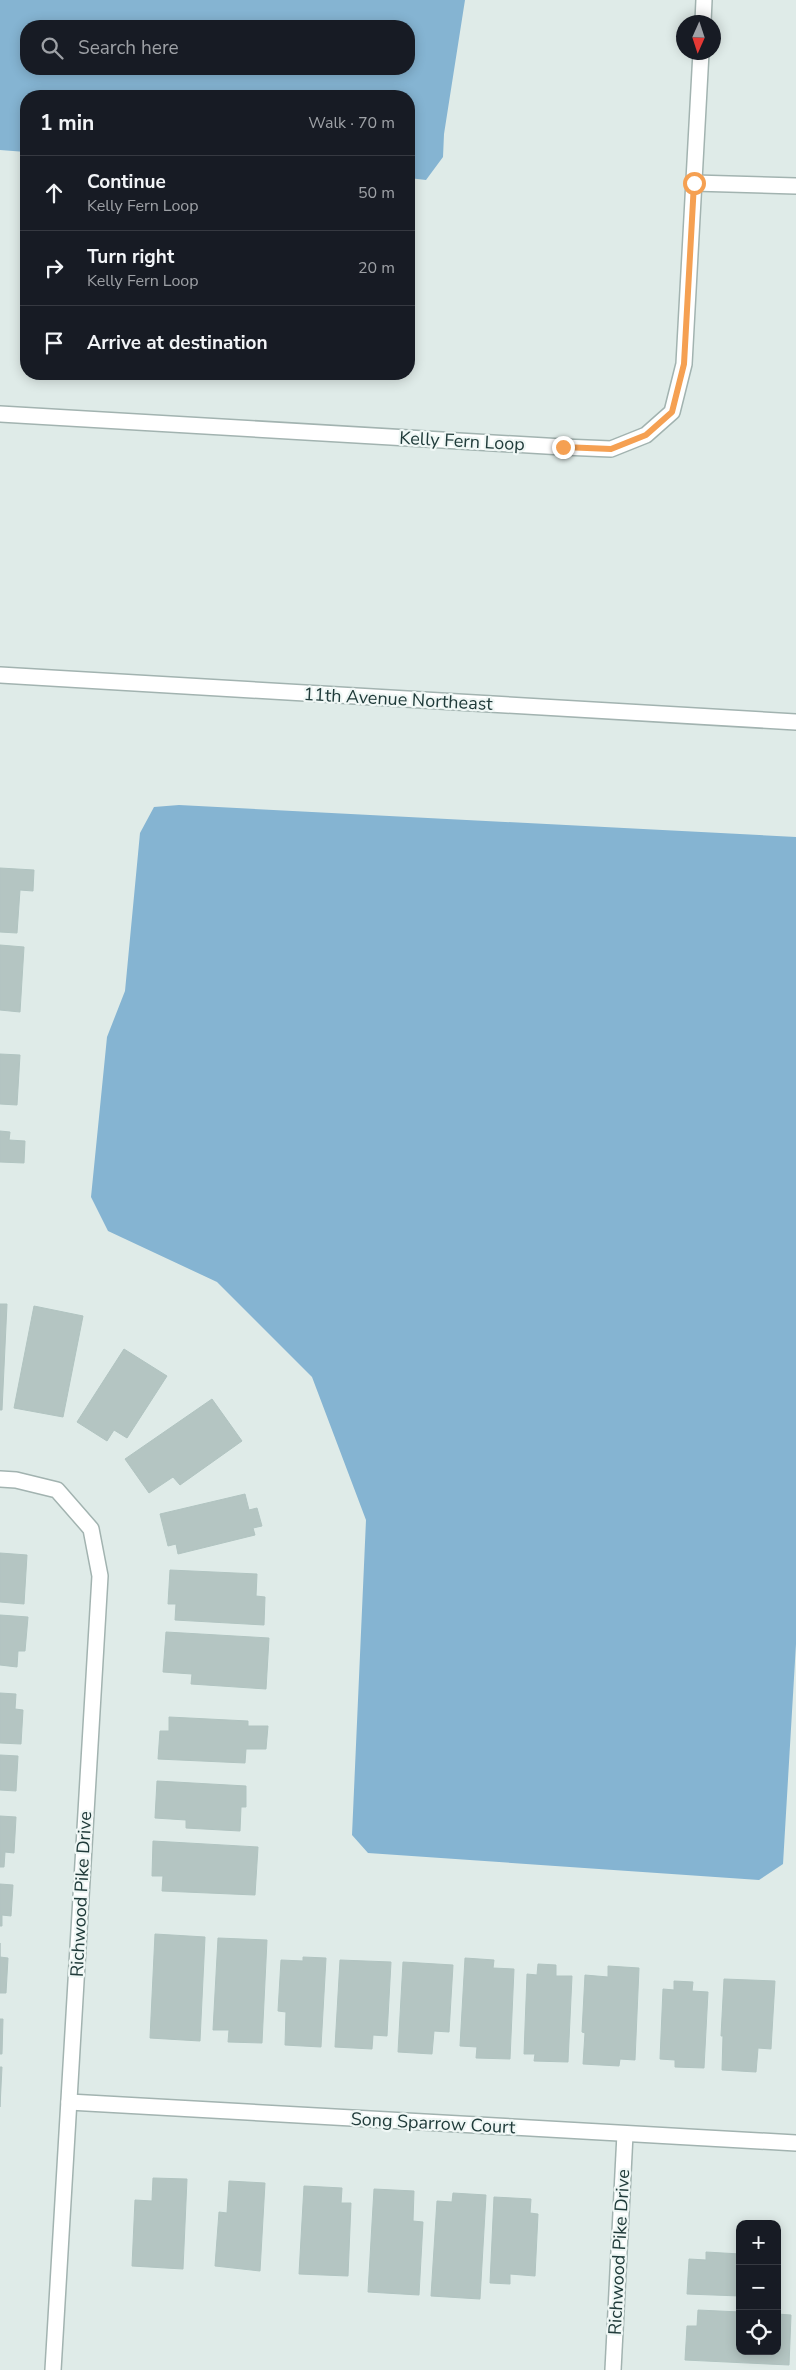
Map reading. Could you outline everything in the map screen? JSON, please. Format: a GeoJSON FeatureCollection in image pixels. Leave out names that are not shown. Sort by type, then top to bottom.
{"type":"FeatureCollection","features":[{"type":"Feature","properties":{"kind":"street"},"geometry":{"type":"LineString","coordinates":[[703,15],[704,0]]}},
{"type":"Feature","properties":{"kind":"street","name":"Kelly Fern Loop"},"geometry":{"type":"LineString","coordinates":[[0,414],[611,449],[646,435],[672,412],[684,364],[701,60]]}},
{"type":"Feature","properties":{"kind":"street"},"geometry":{"type":"LineString","coordinates":[[694,183],[796,186]]}},
{"type":"Feature","properties":{"kind":"street","name":"11th Avenue Northeast"},"geometry":{"type":"LineString","coordinates":[[0,675],[796,722]]}},
{"type":"Feature","properties":{"kind":"street","name":"Richwood Pike Drive"},"geometry":{"type":"LineString","coordinates":[[0,1479],[16,1480],[57,1490],[91,1529],[100,1576],[53,2370]]}},
{"type":"Feature","properties":{"kind":"street","name":"Song Sparrow Court"},"geometry":{"type":"LineString","coordinates":[[69,2102],[796,2143]]}},
{"type":"Feature","properties":{"kind":"street","name":"Richwood Pike Drive"},"geometry":{"type":"LineString","coordinates":[[613,2370],[625,2134]]}},
{"type":"Feature","properties":{"kind":"water"},"geometry":{"type":"Polygon","coordinates":[[[0,0],[465,0],[444,134],[443,157],[426,180],[415,179],[415,90],[20,90],[20,152],[0,150],[0,0]]]}},
{"type":"Feature","properties":{"kind":"water"},"geometry":{"type":"Polygon","coordinates":[[[179,805],[796,837],[796,1644],[783,1864],[759,1880],[368,1853],[352,1835],[366,1520],[312,1377],[217,1282],[108,1231],[91,1197],[107,1037],[125,991],[140,833],[154,807],[179,805]]]}},
{"type":"Feature","properties":{"kind":"building"},"geometry":{"type":"Polygon","coordinates":[[[0,868],[34,870],[33,891],[20,890],[17,933],[0,932],[0,868]]]}},
{"type":"Feature","properties":{"kind":"building"},"geometry":{"type":"Polygon","coordinates":[[[0,945],[24,947],[20,1012],[0,1010],[0,945]]]}},
{"type":"Feature","properties":{"kind":"building"},"geometry":{"type":"Polygon","coordinates":[[[0,1054],[20,1055],[17,1105],[0,1104],[0,1054]]]}},
{"type":"Feature","properties":{"kind":"building"},"geometry":{"type":"Polygon","coordinates":[[[0,1131],[10,1132],[9,1140],[25,1141],[24,1163],[0,1162],[0,1131]]]}},
{"type":"Feature","properties":{"kind":"building"},"geometry":{"type":"Polygon","coordinates":[[[0,1304],[7,1304],[2,1410],[0,1410],[0,1304]]]}},
{"type":"Feature","properties":{"kind":"building"},"geometry":{"type":"Polygon","coordinates":[[[34,1306],[83,1316],[63,1417],[14,1408],[34,1306]]]}},
{"type":"Feature","properties":{"kind":"building"},"geometry":{"type":"Polygon","coordinates":[[[124,1349],[167,1376],[127,1438],[114,1430],[107,1441],[77,1422],[124,1349]]]}},
{"type":"Feature","properties":{"kind":"building"},"geometry":{"type":"Polygon","coordinates":[[[212,1399],[242,1441],[180,1485],[173,1477],[149,1493],[125,1459],[212,1399]]]}},
{"type":"Feature","properties":{"kind":"building"},"geometry":{"type":"Polygon","coordinates":[[[245,1494],[249,1510],[257,1508],[262,1526],[253,1528],[255,1535],[178,1554],[176,1544],[168,1546],[160,1514],[245,1494]]]}},
{"type":"Feature","properties":{"kind":"building"},"geometry":{"type":"Polygon","coordinates":[[[0,1553],[27,1555],[24,1604],[0,1602],[0,1553]]]}},
{"type":"Feature","properties":{"kind":"building"},"geometry":{"type":"Polygon","coordinates":[[[170,1570],[257,1574],[256,1596],[265,1597],[264,1625],[175,1620],[176,1604],[168,1604],[170,1570]]]}},
{"type":"Feature","properties":{"kind":"building"},"geometry":{"type":"Polygon","coordinates":[[[0,1615],[28,1617],[25,1651],[18,1651],[17,1667],[0,1665],[0,1615]]]}},
{"type":"Feature","properties":{"kind":"building"},"geometry":{"type":"Polygon","coordinates":[[[166,1632],[269,1638],[266,1689],[191,1684],[192,1674],[163,1672],[166,1632]]]}},
{"type":"Feature","properties":{"kind":"building"},"geometry":{"type":"Polygon","coordinates":[[[0,1693],[16,1694],[15,1709],[23,1710],[21,1744],[0,1743],[0,1693]]]}},
{"type":"Feature","properties":{"kind":"building"},"geometry":{"type":"Polygon","coordinates":[[[169,1717],[248,1721],[248,1726],[268,1726],[266,1749],[246,1749],[245,1763],[158,1759],[160,1731],[169,1731],[169,1717]]]}},
{"type":"Feature","properties":{"kind":"building"},"geometry":{"type":"Polygon","coordinates":[[[0,1755],[18,1756],[16,1791],[0,1790],[0,1755]]]}},
{"type":"Feature","properties":{"kind":"building"},"geometry":{"type":"Polygon","coordinates":[[[157,1781],[246,1786],[246,1807],[241,1807],[240,1831],[186,1828],[186,1820],[155,1818],[157,1781]]]}},
{"type":"Feature","properties":{"kind":"building"},"geometry":{"type":"Polygon","coordinates":[[[0,1816],[16,1817],[14,1853],[5,1852],[4,1867],[0,1867],[0,1816]]]}},
{"type":"Feature","properties":{"kind":"building"},"geometry":{"type":"Polygon","coordinates":[[[153,1841],[258,1847],[255,1895],[162,1891],[163,1876],[152,1876],[153,1841]]]}},
{"type":"Feature","properties":{"kind":"building"},"geometry":{"type":"Polygon","coordinates":[[[0,1884],[13,1885],[11,1916],[2,1915],[2,1926],[0,1926],[0,1884]]]}},
{"type":"Feature","properties":{"kind":"building"},"geometry":{"type":"Polygon","coordinates":[[[155,1934],[205,1937],[200,2041],[150,2038],[155,1934]]]}},
{"type":"Feature","properties":{"kind":"building"},"geometry":{"type":"Polygon","coordinates":[[[218,1938],[267,1940],[262,2043],[228,2042],[229,2030],[213,2030],[218,1938]]]}},
{"type":"Feature","properties":{"kind":"building"},"geometry":{"type":"Polygon","coordinates":[[[0,1957],[8,1958],[6,1993],[0,1993],[0,1957]]]}},
{"type":"Feature","properties":{"kind":"building"},"geometry":{"type":"Polygon","coordinates":[[[303,1957],[326,1958],[321,2047],[285,2045],[286,2012],[278,2011],[281,1960],[303,1961],[303,1957]]]}},
{"type":"Feature","properties":{"kind":"building"},"geometry":{"type":"Polygon","coordinates":[[[465,1958],[494,1960],[493,1968],[514,1969],[510,2059],[476,2058],[477,2047],[460,2046],[465,1958]]]}},
{"type":"Feature","properties":{"kind":"building"},"geometry":{"type":"Polygon","coordinates":[[[340,1960],[391,1962],[387,2036],[373,2035],[372,2049],[335,2047],[340,1960]]]}},
{"type":"Feature","properties":{"kind":"building"},"geometry":{"type":"Polygon","coordinates":[[[403,1962],[453,1965],[449,2032],[434,2031],[432,2054],[398,2052],[403,1962]]]}},
{"type":"Feature","properties":{"kind":"building"},"geometry":{"type":"Polygon","coordinates":[[[538,1964],[556,1965],[556,1976],[572,1976],[568,2062],[534,2061],[535,2054],[524,2054],[527,1974],[537,1975],[538,1964]]]}},
{"type":"Feature","properties":{"kind":"building"},"geometry":{"type":"Polygon","coordinates":[[[608,1966],[639,1968],[635,2060],[620,2059],[619,2066],[583,2064],[585,2033],[582,2032],[585,1975],[608,1977],[608,1966]]]}},
{"type":"Feature","properties":{"kind":"building"},"geometry":{"type":"Polygon","coordinates":[[[724,1979],[775,1981],[771,2049],[758,2048],[756,2072],[722,2070],[723,2036],[721,2036],[724,1979]]]}},
{"type":"Feature","properties":{"kind":"building"},"geometry":{"type":"Polygon","coordinates":[[[674,1981],[693,1982],[692,1991],[708,1992],[704,2068],[675,2067],[675,2060],[660,2059],[663,1989],[674,1990],[674,1981]]]}},
{"type":"Feature","properties":{"kind":"building"},"geometry":{"type":"Polygon","coordinates":[[[0,2019],[3,2019],[2,2054],[0,2054],[0,2019]]]}},
{"type":"Feature","properties":{"kind":"building"},"geometry":{"type":"Polygon","coordinates":[[[0,2067],[2,2067],[0,2107],[0,2067]]]}},
{"type":"Feature","properties":{"kind":"building"},"geometry":{"type":"Polygon","coordinates":[[[153,2178],[187,2179],[183,2269],[132,2266],[135,2200],[152,2201],[153,2178]]]}},
{"type":"Feature","properties":{"kind":"building"},"geometry":{"type":"Polygon","coordinates":[[[229,2181],[265,2183],[260,2271],[215,2266],[219,2212],[227,2213],[229,2181]]]}},
{"type":"Feature","properties":{"kind":"building"},"geometry":{"type":"Polygon","coordinates":[[[304,2186],[342,2188],[341,2203],[351,2203],[348,2276],[299,2274],[304,2186]]]}},
{"type":"Feature","properties":{"kind":"building"},"geometry":{"type":"Polygon","coordinates":[[[374,2189],[414,2191],[413,2221],[423,2222],[419,2295],[368,2292],[374,2189]]]}},
{"type":"Feature","properties":{"kind":"building"},"geometry":{"type":"Polygon","coordinates":[[[453,2193],[486,2195],[480,2299],[431,2296],[437,2201],[452,2202],[453,2193]]]}},
{"type":"Feature","properties":{"kind":"building"},"geometry":{"type":"Polygon","coordinates":[[[494,2197],[531,2199],[530,2213],[538,2214],[535,2276],[510,2274],[510,2284],[490,2283],[494,2197]]]}},
{"type":"Feature","properties":{"kind":"building"},"geometry":{"type":"Polygon","coordinates":[[[706,2252],[736,2254],[736,2296],[687,2294],[689,2259],[706,2260],[706,2252]]]}},
{"type":"Feature","properties":{"kind":"building"},"geometry":{"type":"Polygon","coordinates":[[[698,2310],[736,2312],[736,2355],[781,2355],[781,2314],[791,2315],[789,2365],[685,2360],[687,2326],[697,2326],[698,2310]]]}},
{"type":"Feature","properties":{"kind":"route"},"geometry":{"type":"LineString","coordinates":[[563,447],[611,449],[646,435],[672,412],[684,364],[694,183]]}}]}
